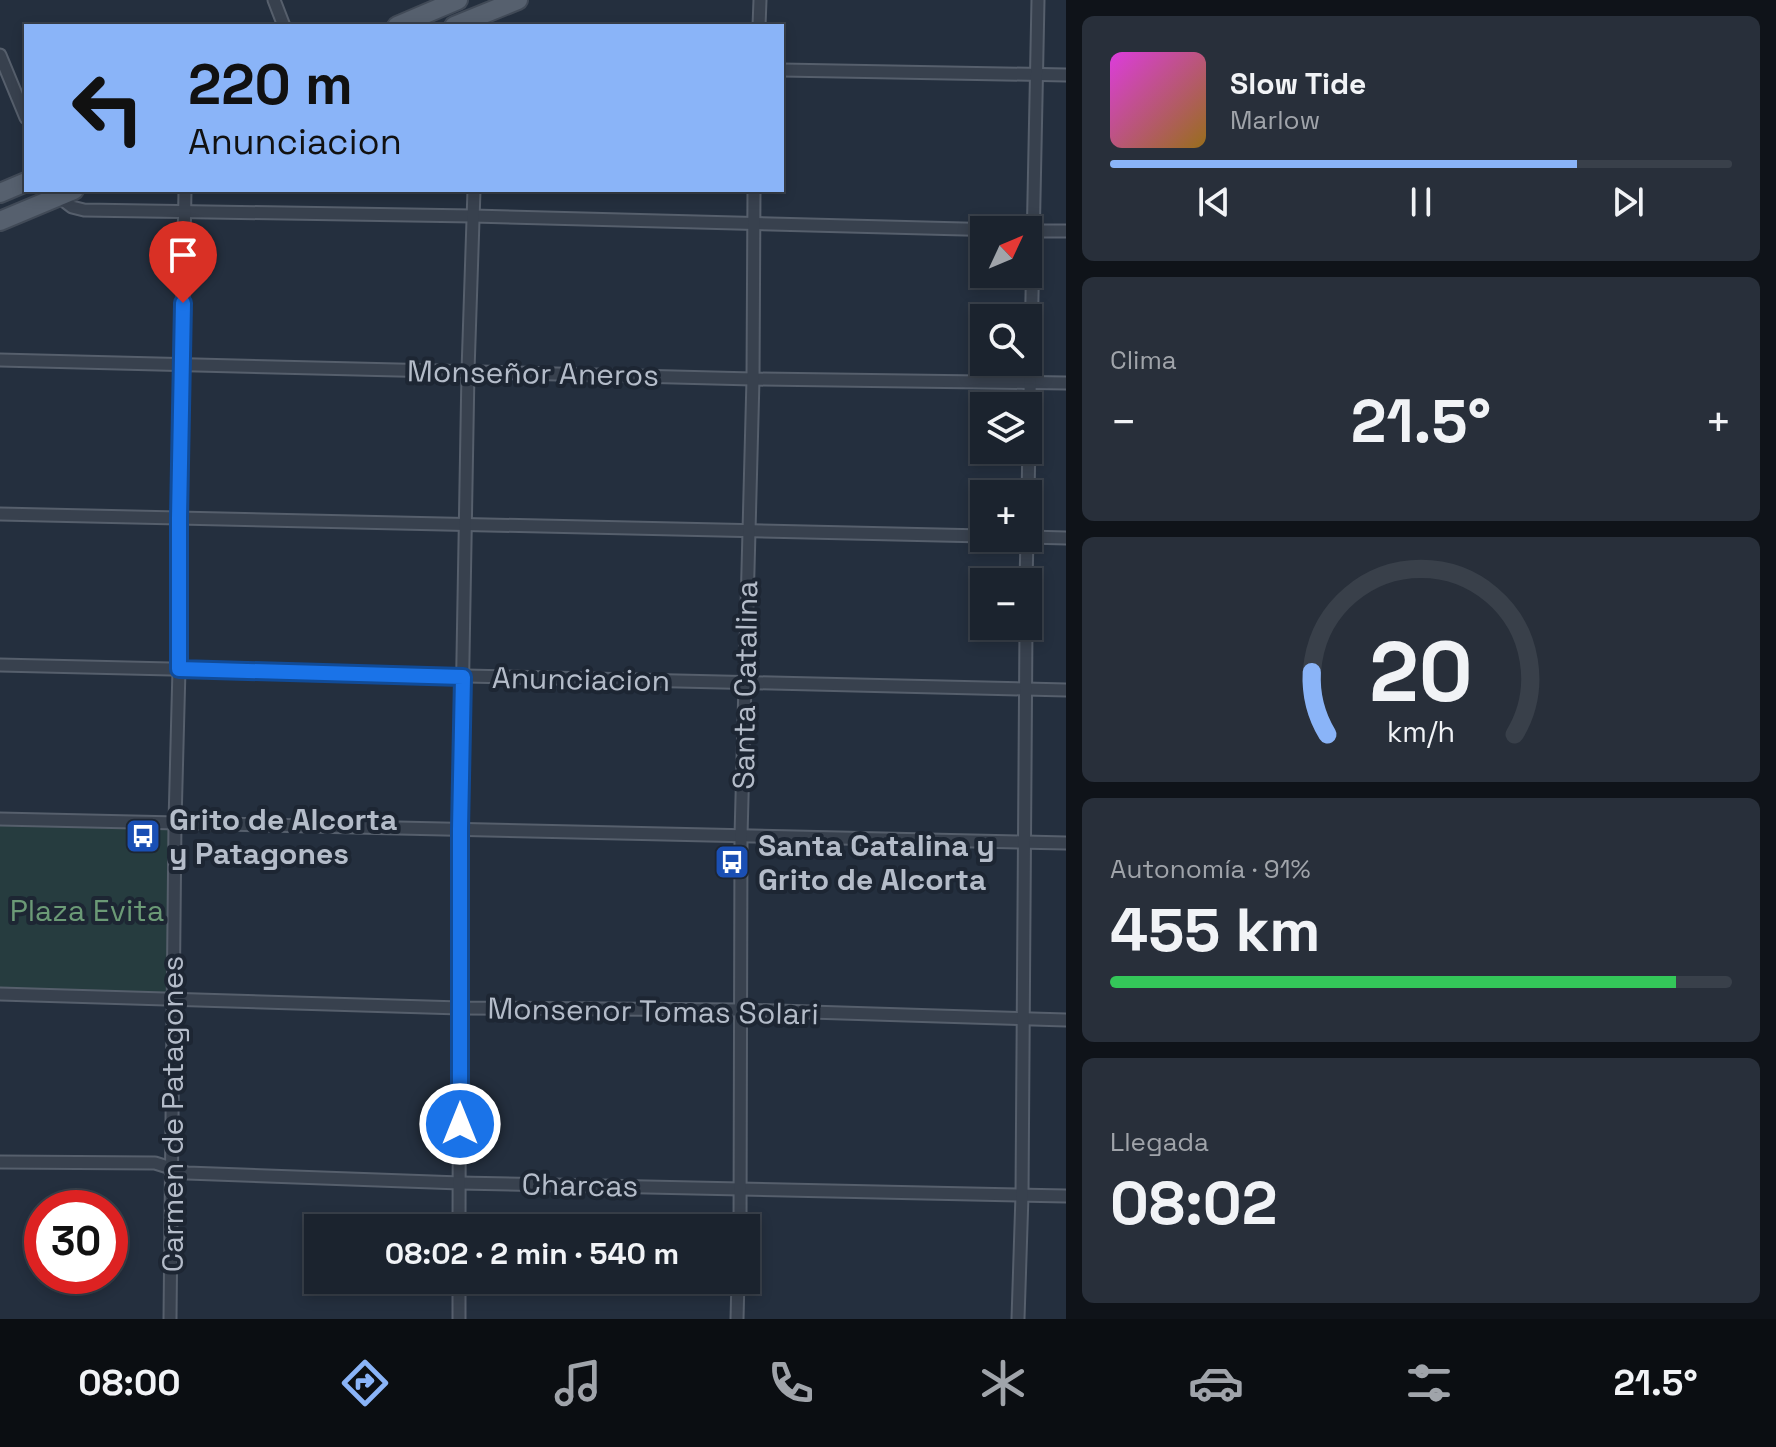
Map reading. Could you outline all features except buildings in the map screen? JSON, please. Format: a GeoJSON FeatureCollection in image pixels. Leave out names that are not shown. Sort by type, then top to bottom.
{"type":"FeatureCollection","features":[{"type":"Feature","properties":{"kind":"main road"},"geometry":{"type":"LineString","coordinates":[[402,24],[458,0]]}},
{"type":"Feature","properties":{"kind":"main road"},"geometry":{"type":"LineString","coordinates":[[474,22],[518,0]]}},
{"type":"Feature","properties":{"kind":"main road"},"geometry":{"type":"LineString","coordinates":[[0,193],[24,183]]}},
{"type":"Feature","properties":{"kind":"main road"},"geometry":{"type":"LineString","coordinates":[[0,221],[67,193]]}},
{"type":"Feature","properties":{"kind":"street"},"geometry":{"type":"LineString","coordinates":[[274,0],[283,24]]}},
{"type":"Feature","properties":{"kind":"street"},"geometry":{"type":"LineString","coordinates":[[464,0],[474,22]]}},
{"type":"Feature","properties":{"kind":"street"},"geometry":{"type":"LineString","coordinates":[[759,24],[760,0]]}},
{"type":"Feature","properties":{"kind":"street"},"geometry":{"type":"LineString","coordinates":[[1032,216],[1038,0]]}},
{"type":"Feature","properties":{"kind":"street"},"geometry":{"type":"LineString","coordinates":[[0,55],[24,113]]}},
{"type":"Feature","properties":{"kind":"street"},"geometry":{"type":"LineString","coordinates":[[784,70],[1066,75]]}},
{"type":"Feature","properties":{"kind":"street","name":"Carmen de Patagones"},"geometry":{"type":"LineString","coordinates":[[170,1319],[185,192]]}},
{"type":"Feature","properties":{"kind":"street"},"geometry":{"type":"LineString","coordinates":[[459,1214],[460,829],[474,192]]}},
{"type":"Feature","properties":{"kind":"street","name":"Santa Catalina"},"geometry":{"type":"LineString","coordinates":[[740,1214],[741,836],[753,379],[754,192]]}},
{"type":"Feature","properties":{"kind":"street"},"geometry":{"type":"LineString","coordinates":[[67,193],[72,207],[84,210],[473,216],[970,229]]}},
{"type":"Feature","properties":{"kind":"street"},"geometry":{"type":"LineString","coordinates":[[1042,231],[1066,231]]}},
{"type":"Feature","properties":{"kind":"street"},"geometry":{"type":"LineString","coordinates":[[1028,480],[1031,288]]}},
{"type":"Feature","properties":{"kind":"street","name":"Monseñor Aneros"},"geometry":{"type":"LineString","coordinates":[[0,360],[753,379],[1066,383]]}},
{"type":"Feature","properties":{"kind":"street"},"geometry":{"type":"LineString","coordinates":[[0,514],[970,536]]}},
{"type":"Feature","properties":{"kind":"street"},"geometry":{"type":"LineString","coordinates":[[1042,538],[1066,538]]}},
{"type":"Feature","properties":{"kind":"street"},"geometry":{"type":"LineString","coordinates":[[1018,1319],[1022,1195],[1026,640]]}},
{"type":"Feature","properties":{"kind":"street","name":"Anunciacion"},"geometry":{"type":"LineString","coordinates":[[0,665],[1066,690]]}},
{"type":"Feature","properties":{"kind":"street"},"geometry":{"type":"LineString","coordinates":[[0,819],[1066,843]]}},
{"type":"Feature","properties":{"kind":"street","name":"Monsenor Tomas Solari"},"geometry":{"type":"LineString","coordinates":[[0,994],[460,1008],[742,1010],[1066,1020]]}},
{"type":"Feature","properties":{"kind":"street","name":"Charcas"},"geometry":{"type":"LineString","coordinates":[[0,1162],[155,1163],[187,1173],[460,1183],[1066,1196]]}},
{"type":"Feature","properties":{"kind":"street"},"geometry":{"type":"LineString","coordinates":[[459,1294],[459,1319]]}},
{"type":"Feature","properties":{"kind":"street"},"geometry":{"type":"LineString","coordinates":[[737,1319],[738,1294]]}},
{"type":"Feature","properties":{"kind":"green space","name":"Plaza Evita"},"geometry":{"type":"Polygon","coordinates":[[[0,819],[175,822],[173,1000],[0,994],[0,819]]]}},
{"type":"Feature","properties":{"kind":"place","name":"Grito de Alcorta y Patagones"},"geometry":{"type":"Point","coordinates":[143,836]}},
{"type":"Feature","properties":{"kind":"place","name":"Santa Catalina y Grito de Alcorta"},"geometry":{"type":"Point","coordinates":[732,862]}},
{"type":"Feature","properties":{"kind":"route"},"geometry":{"type":"LineString","coordinates":[[183,303],[179,669],[463,677],[460,1124]]}}]}
